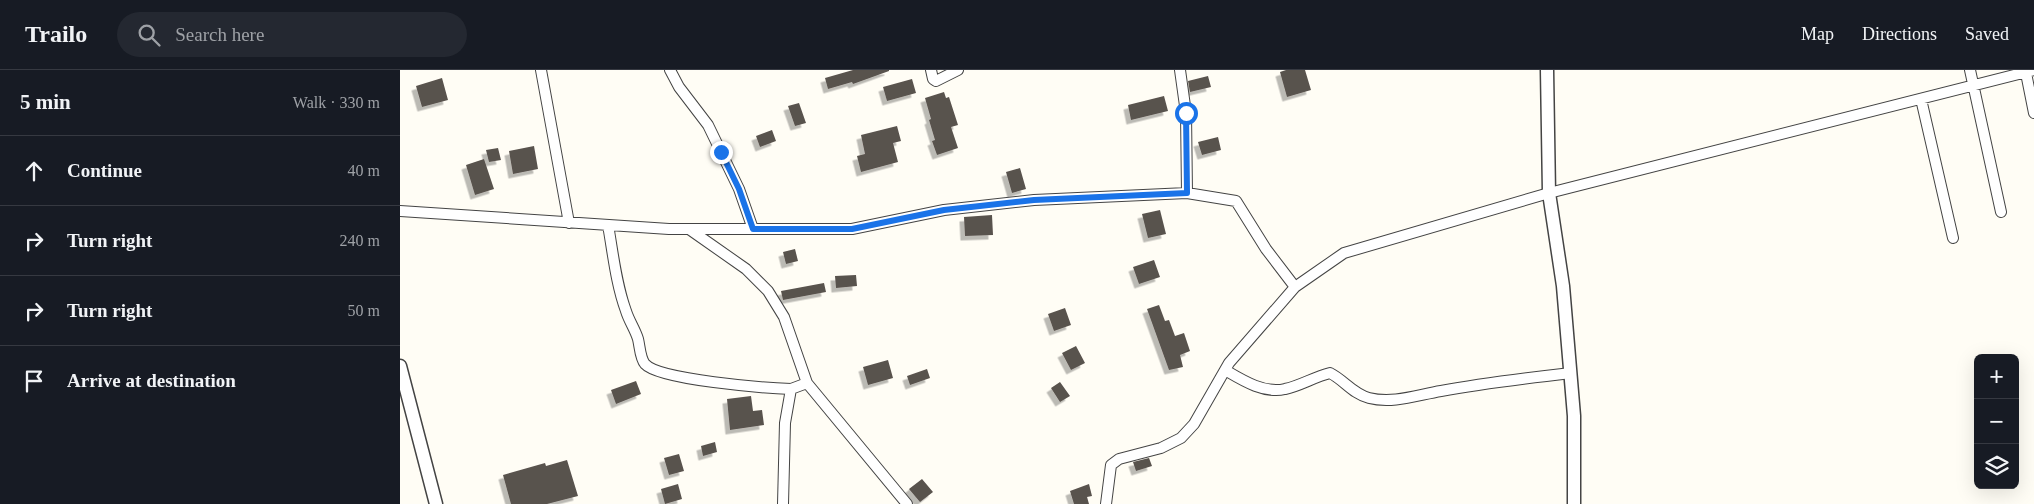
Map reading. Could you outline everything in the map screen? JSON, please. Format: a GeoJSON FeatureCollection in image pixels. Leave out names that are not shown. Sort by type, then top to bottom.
{"type":"FeatureCollection","features":[{"type":"Feature","properties":{"kind":"street"},"geometry":{"type":"LineString","coordinates":[[541,70],[569,222]]}},
{"type":"Feature","properties":{"kind":"street"},"geometry":{"type":"LineString","coordinates":[[670,70],[679,87],[708,125],[739,189],[753,229]]}},
{"type":"Feature","properties":{"kind":"street"},"geometry":{"type":"LineString","coordinates":[[931,70],[933,79],[936,81],[958,70]]}},
{"type":"Feature","properties":{"kind":"street"},"geometry":{"type":"LineString","coordinates":[[1180,70],[1186,113],[1187,193]]}},
{"type":"Feature","properties":{"kind":"street"},"geometry":{"type":"LineString","coordinates":[[1546,70],[1549,193],[1563,286],[1574,416],[1574,504]]}},
{"type":"Feature","properties":{"kind":"street"},"geometry":{"type":"LineString","coordinates":[[1970,70],[2001,212]]}},
{"type":"Feature","properties":{"kind":"street"},"geometry":{"type":"LineString","coordinates":[[1106,504],[1111,465],[1119,459],[1161,448],[1181,438],[1194,424],[1229,363],[1295,287],[1344,254],[1549,193],[2030,71],[2034,113]]}},
{"type":"Feature","properties":{"kind":"street"},"geometry":{"type":"LineString","coordinates":[[1921,99],[1953,238]]}},
{"type":"Feature","properties":{"kind":"street"},"geometry":{"type":"LineString","coordinates":[[400,211],[688,229],[852,229],[944,210],[1034,200],[1187,193],[1236,201],[1266,248],[1295,287]]}},
{"type":"Feature","properties":{"kind":"street"},"geometry":{"type":"LineString","coordinates":[[608,225],[625,310],[638,337],[642,358],[646,366],[688,378],[746,387],[791,388],[807,384]]}},
{"type":"Feature","properties":{"kind":"street"},"geometry":{"type":"LineString","coordinates":[[688,229],[746,269],[768,291],[784,316],[807,384],[907,504]]}},
{"type":"Feature","properties":{"kind":"street"},"geometry":{"type":"LineString","coordinates":[[400,366],[436,504]]}},
{"type":"Feature","properties":{"kind":"street"},"geometry":{"type":"LineString","coordinates":[[1225,370],[1245,382],[1284,390],[1330,374],[1339,378],[1356,393],[1368,398],[1382,400],[1407,399],[1440,391],[1571,373]]}},
{"type":"Feature","properties":{"kind":"street"},"geometry":{"type":"LineString","coordinates":[[783,504],[785,423],[791,388]]}},
{"type":"Feature","properties":{"kind":"building"},"geometry":{"type":"Polygon","coordinates":[[[853,70],[889,71],[853,84],[852,82],[828,89],[825,78],[853,70]]]}},
{"type":"Feature","properties":{"kind":"building"},"geometry":{"type":"Polygon","coordinates":[[[1286,70],[1305,70],[1311,90],[1287,97],[1280,72],[1286,70]]]}},
{"type":"Feature","properties":{"kind":"building"},"geometry":{"type":"Polygon","coordinates":[[[1208,76],[1211,87],[1190,92],[1188,81],[1208,76]]]}},
{"type":"Feature","properties":{"kind":"building"},"geometry":{"type":"Polygon","coordinates":[[[442,78],[448,100],[422,107],[416,86],[442,78]]]}},
{"type":"Feature","properties":{"kind":"building"},"geometry":{"type":"Polygon","coordinates":[[[912,79],[916,93],[887,101],[883,87],[912,79]]]}},
{"type":"Feature","properties":{"kind":"building"},"geometry":{"type":"Polygon","coordinates":[[[944,92],[946,98],[949,97],[958,125],[951,127],[958,148],[937,155],[932,141],[935,140],[925,98],[944,92]]]}},
{"type":"Feature","properties":{"kind":"building"},"geometry":{"type":"Polygon","coordinates":[[[1164,96],[1168,111],[1131,120],[1128,105],[1164,96]]]}},
{"type":"Feature","properties":{"kind":"building"},"geometry":{"type":"Polygon","coordinates":[[[799,103],[806,123],[795,126],[788,106],[799,103]]]}},
{"type":"Feature","properties":{"kind":"building"},"geometry":{"type":"Polygon","coordinates":[[[897,126],[901,141],[893,143],[898,162],[861,172],[857,156],[865,154],[861,135],[897,126]]]}},
{"type":"Feature","properties":{"kind":"building"},"geometry":{"type":"Polygon","coordinates":[[[772,130],[776,141],[760,147],[756,136],[772,130]]]}},
{"type":"Feature","properties":{"kind":"building"},"geometry":{"type":"Polygon","coordinates":[[[1218,137],[1221,150],[1202,155],[1198,142],[1218,137]]]}},
{"type":"Feature","properties":{"kind":"building"},"geometry":{"type":"Polygon","coordinates":[[[534,146],[538,169],[513,174],[509,151],[534,146]]]}},
{"type":"Feature","properties":{"kind":"building"},"geometry":{"type":"Polygon","coordinates":[[[498,148],[501,160],[489,162],[486,150],[498,148]]]}},
{"type":"Feature","properties":{"kind":"building"},"geometry":{"type":"Polygon","coordinates":[[[484,159],[494,189],[475,195],[466,165],[484,159]]]}},
{"type":"Feature","properties":{"kind":"building"},"geometry":{"type":"Polygon","coordinates":[[[1020,168],[1026,189],[1012,193],[1006,172],[1020,168]]]}},
{"type":"Feature","properties":{"kind":"building"},"geometry":{"type":"Polygon","coordinates":[[[1160,210],[1166,234],[1148,238],[1142,214],[1160,210]]]}},
{"type":"Feature","properties":{"kind":"building"},"geometry":{"type":"Polygon","coordinates":[[[992,215],[993,235],[965,236],[964,217],[992,215]]]}},
{"type":"Feature","properties":{"kind":"building"},"geometry":{"type":"Polygon","coordinates":[[[795,249],[798,261],[786,264],[783,252],[795,249]]]}},
{"type":"Feature","properties":{"kind":"building"},"geometry":{"type":"Polygon","coordinates":[[[1154,260],[1160,277],[1139,284],[1133,267],[1154,260]]]}},
{"type":"Feature","properties":{"kind":"building"},"geometry":{"type":"Polygon","coordinates":[[[856,275],[857,286],[836,288],[835,276],[856,275]]]}},
{"type":"Feature","properties":{"kind":"building"},"geometry":{"type":"Polygon","coordinates":[[[824,283],[826,292],[783,300],[781,291],[824,283]]]}},
{"type":"Feature","properties":{"kind":"building"},"geometry":{"type":"Polygon","coordinates":[[[1159,305],[1165,321],[1169,320],[1175,336],[1184,333],[1190,351],[1180,355],[1183,367],[1169,370],[1147,309],[1159,305]]]}},
{"type":"Feature","properties":{"kind":"building"},"geometry":{"type":"Polygon","coordinates":[[[1065,308],[1071,325],[1054,331],[1048,314],[1065,308]]]}},
{"type":"Feature","properties":{"kind":"building"},"geometry":{"type":"Polygon","coordinates":[[[1076,346],[1085,363],[1071,370],[1062,353],[1076,346]]]}},
{"type":"Feature","properties":{"kind":"building"},"geometry":{"type":"Polygon","coordinates":[[[888,360],[893,378],[868,385],[863,367],[888,360]]]}},
{"type":"Feature","properties":{"kind":"building"},"geometry":{"type":"Polygon","coordinates":[[[927,369],[930,378],[910,385],[907,376],[927,369]]]}},
{"type":"Feature","properties":{"kind":"building"},"geometry":{"type":"Polygon","coordinates":[[[636,381],[641,394],[616,404],[611,390],[636,381]]]}},
{"type":"Feature","properties":{"kind":"building"},"geometry":{"type":"Polygon","coordinates":[[[1060,382],[1070,396],[1060,402],[1051,388],[1060,382]]]}},
{"type":"Feature","properties":{"kind":"building"},"geometry":{"type":"Polygon","coordinates":[[[751,396],[753,411],[762,410],[764,425],[730,430],[727,399],[751,396]]]}},
{"type":"Feature","properties":{"kind":"building"},"geometry":{"type":"Polygon","coordinates":[[[715,442],[717,452],[703,456],[701,446],[715,442]]]}},
{"type":"Feature","properties":{"kind":"building"},"geometry":{"type":"Polygon","coordinates":[[[679,454],[684,471],[669,475],[664,458],[679,454]]]}},
{"type":"Feature","properties":{"kind":"building"},"geometry":{"type":"Polygon","coordinates":[[[1149,458],[1152,466],[1136,471],[1133,462],[1149,458]]]}},
{"type":"Feature","properties":{"kind":"building"},"geometry":{"type":"Polygon","coordinates":[[[567,460],[578,496],[547,504],[511,504],[503,475],[545,463],[546,466],[567,460]]]}},
{"type":"Feature","properties":{"kind":"building"},"geometry":{"type":"Polygon","coordinates":[[[922,479],[933,492],[920,502],[909,489],[922,479]]]}},
{"type":"Feature","properties":{"kind":"building"},"geometry":{"type":"Polygon","coordinates":[[[678,484],[682,499],[665,504],[661,489],[678,484]]]}},
{"type":"Feature","properties":{"kind":"building"},"geometry":{"type":"Polygon","coordinates":[[[1089,484],[1092,496],[1087,497],[1089,504],[1074,504],[1070,491],[1089,484]]]}},
{"type":"Feature","properties":{"kind":"route"},"geometry":{"type":"LineString","coordinates":[[721,152],[739,189],[753,229],[852,229],[944,210],[1034,200],[1187,193],[1186,113]]}}]}
